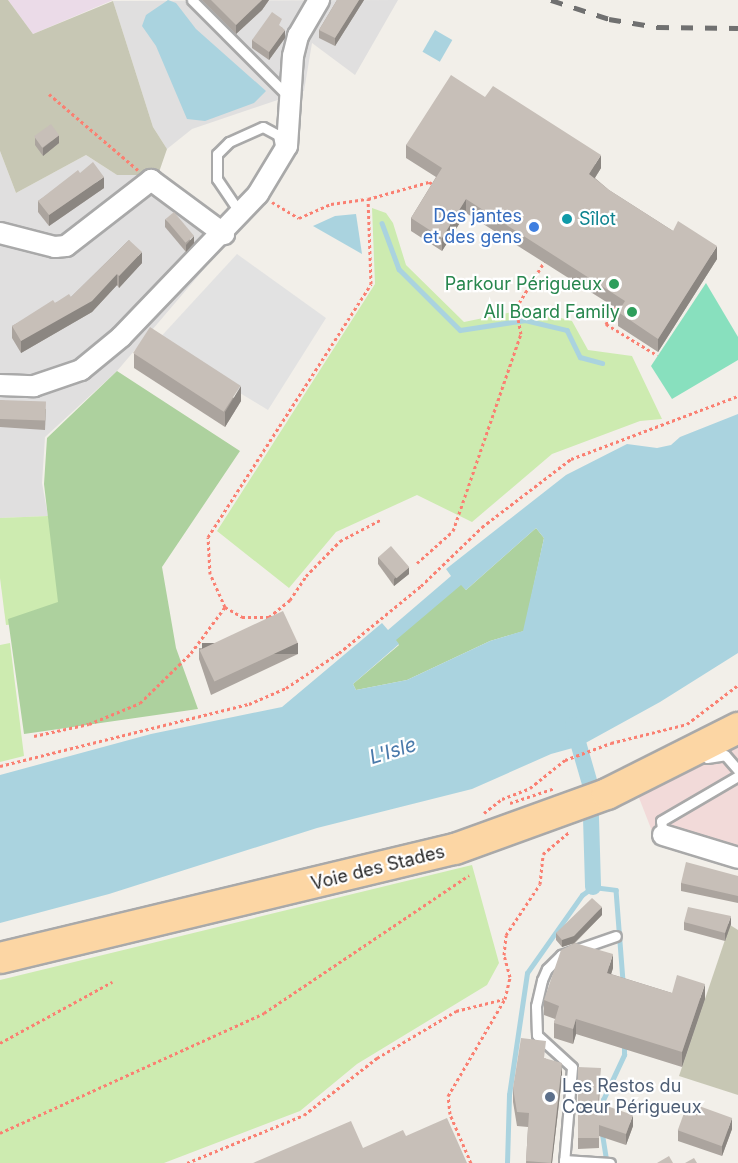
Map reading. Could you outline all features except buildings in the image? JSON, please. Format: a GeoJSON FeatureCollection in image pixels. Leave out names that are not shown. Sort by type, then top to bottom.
{"type":"FeatureCollection","features":[{"type":"Feature","properties":{"kind":"main road","name":"Voie des Stades"},"geometry":{"type":"LineString","coordinates":[[0,958],[419,859],[571,816],[607,794],[738,728]]}},
{"type":"Feature","properties":{"kind":"street"},"geometry":{"type":"LineString","coordinates":[[0,385],[34,386],[81,370],[121,337],[224,234],[258,194],[279,162],[291,122],[292,56],[298,36],[319,0]]}},
{"type":"Feature","properties":{"kind":"street"},"geometry":{"type":"LineString","coordinates":[[0,233],[66,246],[151,180],[224,234]]}},
{"type":"Feature","properties":{"kind":"street"},"geometry":{"type":"LineString","coordinates":[[663,836],[738,858]]}},
{"type":"Feature","properties":{"kind":"lane"},"geometry":{"type":"LineString","coordinates":[[192,0],[290,98]]}},
{"type":"Feature","properties":{"kind":"lane"},"geometry":{"type":"LineString","coordinates":[[240,213],[217,180],[214,163],[221,148],[258,128],[268,128],[278,135],[279,162]]}},
{"type":"Feature","properties":{"kind":"lane"},"geometry":{"type":"LineString","coordinates":[[647,775],[721,754],[729,756],[738,770]]}},
{"type":"Feature","properties":{"kind":"lane"},"geometry":{"type":"LineString","coordinates":[[663,836],[661,821],[738,776]]}},
{"type":"Feature","properties":{"kind":"lane"},"geometry":{"type":"LineString","coordinates":[[610,1163],[564,1161],[572,1067],[537,1035],[536,1006],[547,969],[561,955],[616,936]]}},
{"type":"Feature","properties":{"kind":"path"},"geometry":{"type":"LineString","coordinates":[[49,94],[151,180]]}},
{"type":"Feature","properties":{"kind":"path"},"geometry":{"type":"LineString","coordinates":[[258,194],[299,218],[331,204],[368,199],[429,182],[439,188]]}},
{"type":"Feature","properties":{"kind":"path"},"geometry":{"type":"LineString","coordinates":[[368,199],[371,284],[208,537],[210,574],[225,607],[242,617],[269,617],[290,600],[306,576],[340,541],[382,519]]}},
{"type":"Feature","properties":{"kind":"path"},"geometry":{"type":"LineString","coordinates":[[538,251],[558,263]]}},
{"type":"Feature","properties":{"kind":"path"},"geometry":{"type":"LineString","coordinates":[[417,563],[453,531],[521,334],[516,308],[548,257]]}},
{"type":"Feature","properties":{"kind":"path"},"geometry":{"type":"LineString","coordinates":[[618,302],[606,324],[657,355]]}},
{"type":"Feature","properties":{"kind":"path"},"geometry":{"type":"LineString","coordinates":[[0,766],[249,704],[286,687],[347,646],[421,586],[482,527],[570,459],[738,396]]}},
{"type":"Feature","properties":{"kind":"path"},"geometry":{"type":"LineString","coordinates":[[34,736],[89,724],[140,703],[192,653],[225,607]]}},
{"type":"Feature","properties":{"kind":"path"},"geometry":{"type":"LineString","coordinates":[[477,816],[530,788],[565,760],[602,747],[687,724],[738,685]]}},
{"type":"Feature","properties":{"kind":"path"},"geometry":{"type":"LineString","coordinates":[[471,1163],[450,1114],[448,1096],[505,999],[510,977],[504,955],[506,935],[540,884],[543,854],[568,833],[571,816]]}},
{"type":"Feature","properties":{"kind":"path"},"geometry":{"type":"LineString","coordinates":[[0,1133],[264,1013],[470,875]]}},
{"type":"Feature","properties":{"kind":"path"},"geometry":{"type":"LineString","coordinates":[[0,1043],[112,982]]}},
{"type":"Feature","properties":{"kind":"path"},"geometry":{"type":"LineString","coordinates":[[187,1163],[304,1115],[377,1058],[456,1011],[505,999]]}},
{"type":"Feature","properties":{"kind":"shaded area"},"geometry":{"type":"Polygon","coordinates":[[[0,0],[8,0],[33,34],[113,1],[153,127],[167,149],[158,175],[117,175],[86,155],[16,193],[0,151],[0,0]]]}},
{"type":"Feature","properties":{"kind":"shaded area"},"geometry":{"type":"Polygon","coordinates":[[[8,0],[113,0],[33,34],[8,0]]]}},
{"type":"Feature","properties":{"kind":"shaded area"},"geometry":{"type":"Polygon","coordinates":[[[398,0],[355,75],[312,43],[304,91],[192,129],[167,149],[153,127],[113,1],[398,0]]]}},
{"type":"Feature","properties":{"kind":"shaded area"},"geometry":{"type":"Polygon","coordinates":[[[0,151],[16,193],[86,155],[117,175],[158,175],[234,234],[117,371],[45,437],[42,483],[48,516],[0,518],[0,151]]]}},
{"type":"Feature","properties":{"kind":"shaded area"},"geometry":{"type":"Polygon","coordinates":[[[237,254],[326,318],[268,410],[156,342],[237,254]]]}},
{"type":"Feature","properties":{"kind":"shaded area"},"geometry":{"type":"Polygon","coordinates":[[[738,732],[738,866],[657,844],[636,790],[738,732]]]}},
{"type":"Feature","properties":{"kind":"shaded area"},"geometry":{"type":"Polygon","coordinates":[[[730,925],[738,930],[738,1095],[679,1076],[730,925]]]}},
{"type":"Feature","properties":{"kind":"green space"},"geometry":{"type":"Polygon","coordinates":[[[372,208],[386,213],[393,223],[406,265],[464,322],[527,309],[572,321],[588,350],[632,356],[662,419],[640,421],[552,454],[472,522],[417,495],[336,532],[289,588],[217,531],[375,284],[372,208]]]}},
{"type":"Feature","properties":{"kind":"green space"},"geometry":{"type":"Polygon","coordinates":[[[706,283],[738,337],[738,360],[672,399],[651,366],[706,283]]]}},
{"type":"Feature","properties":{"kind":"green space"},"geometry":{"type":"Polygon","coordinates":[[[117,371],[240,451],[162,567],[176,648],[198,709],[24,734],[8,619],[58,602],[44,484],[47,438],[117,371]]]}},
{"type":"Feature","properties":{"kind":"green space"},"geometry":{"type":"Polygon","coordinates":[[[48,516],[67,619],[6,625],[0,578],[0,518],[48,516]]]}},
{"type":"Feature","properties":{"kind":"green space"},"geometry":{"type":"Polygon","coordinates":[[[536,528],[544,538],[524,631],[490,641],[407,680],[356,690],[353,684],[399,645],[395,640],[461,584],[466,590],[536,528]]]}},
{"type":"Feature","properties":{"kind":"green space"},"geometry":{"type":"Polygon","coordinates":[[[10,643],[24,756],[0,762],[0,645],[10,643]]]}},
{"type":"Feature","properties":{"kind":"green space"},"geometry":{"type":"Polygon","coordinates":[[[472,865],[499,963],[487,985],[357,1064],[300,1111],[164,1163],[0,1163],[0,980],[472,865]]]}},
{"type":"Feature","properties":{"kind":"water"},"geometry":{"type":"Polygon","coordinates":[[[168,0],[176,3],[196,29],[266,91],[254,103],[205,121],[187,119],[156,46],[142,26],[146,15],[168,0]]]}},
{"type":"Feature","properties":{"kind":"water"},"geometry":{"type":"Polygon","coordinates":[[[435,30],[452,40],[440,62],[422,52],[435,30]]]}},
{"type":"Feature","properties":{"kind":"water"},"geometry":{"type":"Polygon","coordinates":[[[356,214],[362,254],[313,226],[335,216],[356,214]]]}},
{"type":"Feature","properties":{"kind":"water","name":"L'Isle"},"geometry":{"type":"Polygon","coordinates":[[[738,414],[738,653],[660,702],[580,746],[551,754],[472,789],[317,828],[109,894],[0,923],[0,775],[151,734],[282,707],[382,623],[388,630],[451,576],[446,569],[566,475],[627,444],[657,448],[671,445],[680,437],[738,414]],[[536,528],[466,590],[461,585],[396,640],[399,644],[353,684],[356,690],[407,680],[490,641],[523,631],[544,538],[536,528]]]}},
{"type":"Feature","properties":{"kind":"waterway"},"geometry":{"type":"LineString","coordinates":[[382,223],[399,269],[460,330],[525,320],[567,330],[580,357],[602,363]]}},
{"type":"Feature","properties":{"kind":"waterway"},"geometry":{"type":"LineString","coordinates":[[573,725],[590,784],[593,887]]}},
{"type":"Feature","properties":{"kind":"waterway"},"geometry":{"type":"LineString","coordinates":[[507,1163],[509,1095],[527,973],[582,895],[593,887],[616,890],[623,981]]}},
{"type":"Feature","properties":{"kind":"waterway"},"geometry":{"type":"LineString","coordinates":[[603,1108],[603,1100],[624,1055],[624,1043]]}},
{"type":"Feature","properties":{"kind":"waterway"},"geometry":{"type":"LineString","coordinates":[[602,1131],[607,1162]]}},
{"type":"Feature","properties":{"kind":"railway"},"geometry":{"type":"LineString","coordinates":[[551,0],[609,19],[657,27],[738,28]]}},
{"type":"Feature","properties":{"kind":"place","name":"Sîlot"},"geometry":{"type":"Point","coordinates":[567,219]}},
{"type":"Feature","properties":{"kind":"place","name":"Des jantes et des gens"},"geometry":{"type":"Point","coordinates":[534,227]}},
{"type":"Feature","properties":{"kind":"place","name":"Parkour Périgueux"},"geometry":{"type":"Point","coordinates":[614,284]}},
{"type":"Feature","properties":{"kind":"place","name":"All Board Family"},"geometry":{"type":"Point","coordinates":[632,312]}},
{"type":"Feature","properties":{"kind":"place","name":"Les Restos du Cœur Périgueux"},"geometry":{"type":"Point","coordinates":[550,1097]}}]}
